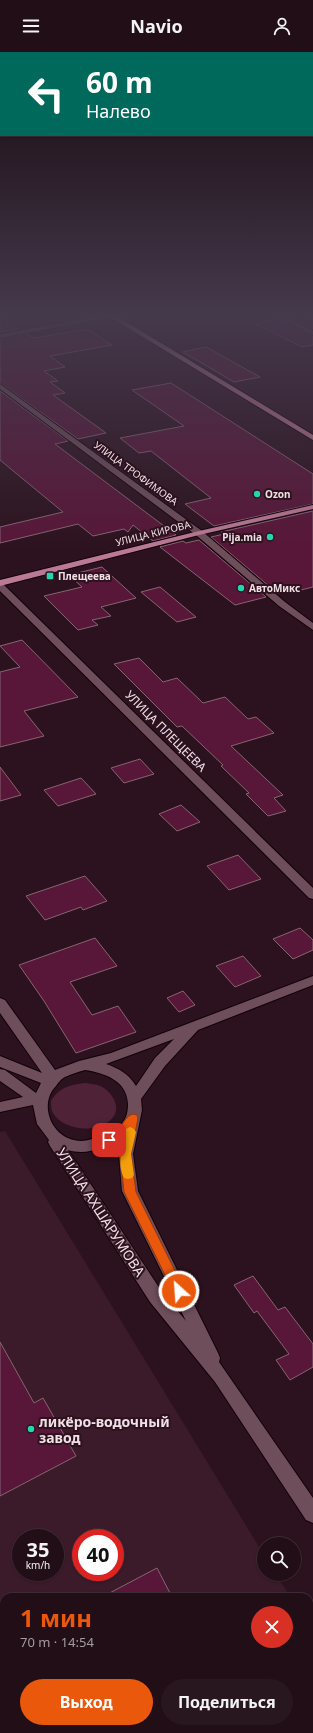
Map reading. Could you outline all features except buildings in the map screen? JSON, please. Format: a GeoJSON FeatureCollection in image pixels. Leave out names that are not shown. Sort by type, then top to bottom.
{"type":"FeatureCollection","features":[{"type":"Feature","properties":{"kind":"main road"},"geometry":{"type":"LineString","coordinates":[[238,392],[313,438]]}},
{"type":"Feature","properties":{"kind":"main road","name":"УЛИЦА КИРОВА"},"geometry":{"type":"LineString","coordinates":[[0,585],[198,533],[313,507]]}},
{"type":"Feature","properties":{"kind":"street","name":"УЛИЦА ТРОФИМОВА"},"geometry":{"type":"LineString","coordinates":[[9,392],[198,533],[282,604],[313,627]]}},
{"type":"Feature","properties":{"kind":"street","name":"УЛИЦА ПЛЕЩЕЕВА"},"geometry":{"type":"LineString","coordinates":[[0,585],[313,895]]}},
{"type":"Feature","properties":{"kind":"street"},"geometry":{"type":"LineString","coordinates":[[84,1066],[101,1068],[117,1074],[128,1084],[135,1097],[136,1107],[133,1118],[124,1130],[109,1140],[85,1146],[73,1146],[55,1142],[42,1134],[33,1124],[28,1113],[29,1098],[46,1076],[66,1068],[84,1066],[115,1057],[313,980]]}},
{"type":"Feature","properties":{"kind":"street"},"geometry":{"type":"LineString","coordinates":[[2,1009],[46,1076]]}},
{"type":"Feature","properties":{"kind":"street"},"geometry":{"type":"LineString","coordinates":[[135,1097],[160,1062],[196,1026]]}},
{"type":"Feature","properties":{"kind":"street"},"geometry":{"type":"LineString","coordinates":[[0,1061],[46,1076]]}},
{"type":"Feature","properties":{"kind":"street"},"geometry":{"type":"LineString","coordinates":[[0,1074],[29,1098]]}},
{"type":"Feature","properties":{"kind":"street"},"geometry":{"type":"LineString","coordinates":[[0,1107],[29,1098]]}},
{"type":"Feature","properties":{"kind":"street","name":"УЛИЦА АХШАРУМОВА"},"geometry":{"type":"LineString","coordinates":[[133,1118],[126,1154],[130,1192],[221,1377]]}},
{"type":"Feature","properties":{"kind":"street","name":"УЛИЦА АХШАРУМОВА"},"geometry":{"type":"LineString","coordinates":[[55,1142],[156,1297],[221,1377],[313,1514]]}},
{"type":"Feature","properties":{"kind":"shaded area"},"geometry":{"type":"Polygon","coordinates":[[[85,1083],[97,1085],[105,1089],[113,1097],[115,1102],[116,1108],[113,1118],[108,1122],[94,1128],[79,1128],[64,1123],[52,1112],[51,1107],[51,1101],[61,1090],[70,1086],[85,1083]]]}},
{"type":"Feature","properties":{"kind":"shaded area"},"geometry":{"type":"Polygon","coordinates":[[[5,1131],[257,1544],[257,1581],[280,1581],[288,1593],[0,1593],[0,1132],[5,1131]]]}},
{"type":"Feature","properties":{"kind":"slow traffic"},"geometry":{"type":"LineString","coordinates":[[128,1175],[126,1154],[130,1132]]}},
{"type":"Feature","properties":{"kind":"place","name":"Ozon"},"geometry":{"type":"Point","coordinates":[257,494]}},
{"type":"Feature","properties":{"kind":"place","name":"Pija.mia"},"geometry":{"type":"Point","coordinates":[270,537]}},
{"type":"Feature","properties":{"kind":"place","name":"Плещеева"},"geometry":{"type":"Point","coordinates":[50,576]}},
{"type":"Feature","properties":{"kind":"place","name":"АвтоМикс"},"geometry":{"type":"Point","coordinates":[241,588]}},
{"type":"Feature","properties":{"kind":"place","name":"ликёро-водочный завод"},"geometry":{"type":"Point","coordinates":[31,1429]}},
{"type":"Feature","properties":{"kind":"route"},"geometry":{"type":"LineString","coordinates":[[109,1140],[124,1130],[133,1118],[126,1154],[130,1192],[179,1291]]}}]}
